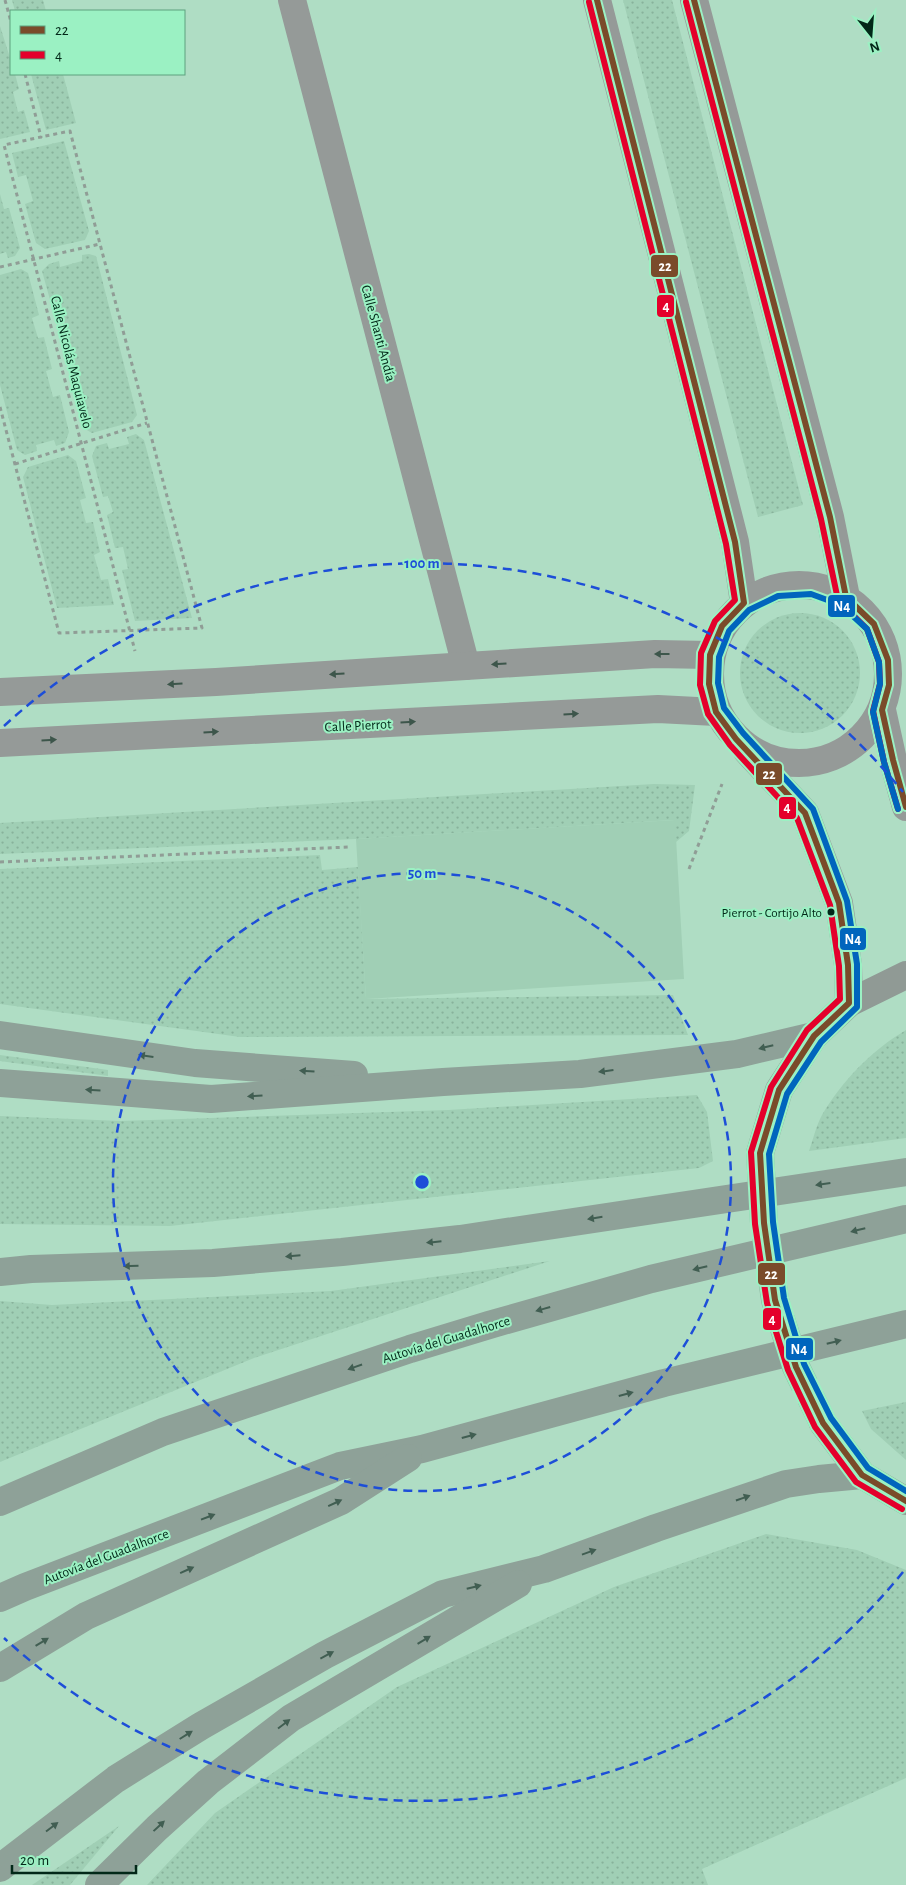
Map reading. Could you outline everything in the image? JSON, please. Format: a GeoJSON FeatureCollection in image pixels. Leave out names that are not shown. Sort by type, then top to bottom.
{"type":"FeatureCollection","features":[{"type":"Feature","properties":{"kind":"highway"},"geometry":{"type":"LineString","coordinates":[[0,1035],[194,1063],[443,1082]]}},
{"type":"Feature","properties":{"kind":"highway"},"geometry":{"type":"LineString","coordinates":[[0,1083],[211,1100],[443,1082],[580,1074],[736,1054],[814,1036]]}},
{"type":"Feature","properties":{"kind":"highway"},"geometry":{"type":"LineString","coordinates":[[0,1272],[31,1269],[213,1263],[381,1248],[460,1239],[906,1172]]}},
{"type":"Feature","properties":{"kind":"highway","name":"Autovía del Guadalhorce"},"geometry":{"type":"LineString","coordinates":[[0,1502],[164,1432],[410,1349],[651,1280],[906,1219]]}},
{"type":"Feature","properties":{"kind":"highway"},"geometry":{"type":"LineString","coordinates":[[0,1264],[31,1269]]}},
{"type":"Feature","properties":{"kind":"highway","name":"Autovía del Guadalhorce"},"geometry":{"type":"LineString","coordinates":[[0,1598],[340,1466],[422,1449],[664,1383],[906,1324]]}},
{"type":"Feature","properties":{"kind":"highway"},"geometry":{"type":"LineString","coordinates":[[0,1668],[86,1616],[341,1501],[422,1449]]}},
{"type":"Feature","properties":{"kind":"highway"},"geometry":{"type":"LineString","coordinates":[[0,1868],[116,1779],[201,1726],[325,1656],[443,1594],[544,1569],[656,1528],[786,1484],[819,1478],[862,1475]]}},
{"type":"Feature","properties":{"kind":"highway"},"geometry":{"type":"LineString","coordinates":[[99,1885],[157,1828],[208,1782],[291,1718],[544,1569]]}},
{"type":"Feature","properties":{"kind":"street","name":"Calle Shanti Andía"},"geometry":{"type":"LineString","coordinates":[[292,0],[466,666]]}},
{"type":"Feature","properties":{"kind":"street"},"geometry":{"type":"LineString","coordinates":[[597,0],[735,542],[744,602]]}},
{"type":"Feature","properties":{"kind":"street"},"geometry":{"type":"LineString","coordinates":[[694,0],[830,517],[846,597]]}},
{"type":"Feature","properties":{"kind":"street"},"geometry":{"type":"LineString","coordinates":[[736,739],[760,756],[788,764],[817,762],[844,752],[866,734],[882,710],[897,657],[874,624],[846,597],[812,585],[776,587],[744,602],[722,626],[710,654],[709,684],[716,712],[736,739],[805,813],[839,903],[848,965],[849,1003]]}},
{"type":"Feature","properties":{"kind":"street"},"geometry":{"type":"LineString","coordinates":[[0,692],[144,686],[655,654],[710,654]]}},
{"type":"Feature","properties":{"kind":"street","name":"Calle Pierrot"},"geometry":{"type":"LineString","coordinates":[[0,743],[658,709],[716,712]]}},
{"type":"Feature","properties":{"kind":"street"},"geometry":{"type":"LineString","coordinates":[[882,710],[906,807]]}},
{"type":"Feature","properties":{"kind":"street"},"geometry":{"type":"LineString","coordinates":[[760,1153],[779,1090],[814,1036],[849,1003],[906,975]]}},
{"type":"Feature","properties":{"kind":"street"},"geometry":{"type":"LineString","coordinates":[[823,1423],[862,1475],[906,1501]]}},
{"type":"Feature","properties":{"kind":"path"},"geometry":{"type":"LineString","coordinates":[[5,0],[10,18]]}},
{"type":"Feature","properties":{"kind":"path"},"geometry":{"type":"LineString","coordinates":[[25,75],[41,138]]}},
{"type":"Feature","properties":{"kind":"path","name":"Calle Nicolás Maquiavelo"},"geometry":{"type":"LineString","coordinates":[[100,244],[70,131],[2,146],[144,686]]}},
{"type":"Feature","properties":{"kind":"path"},"geometry":{"type":"LineString","coordinates":[[0,268],[100,244],[202,628],[59,633],[0,407]]}},
{"type":"Feature","properties":{"kind":"path"},"geometry":{"type":"LineString","coordinates":[[15,464],[148,423]]}},
{"type":"Feature","properties":{"kind":"path"},"geometry":{"type":"LineString","coordinates":[[689,869],[722,784]]}},
{"type":"Feature","properties":{"kind":"path"},"geometry":{"type":"LineString","coordinates":[[0,862],[349,847]]}},
{"type":"Feature","properties":{"kind":"green space"},"geometry":{"type":"Polygon","coordinates":[[[12,0],[43,0],[46,10],[15,10],[12,0]]]}},
{"type":"Feature","properties":{"kind":"green space"},"geometry":{"type":"Polygon","coordinates":[[[623,0],[672,0],[803,505],[758,517],[623,0]]]}},
{"type":"Feature","properties":{"kind":"green space"},"geometry":{"type":"Polygon","coordinates":[[[0,26],[10,58],[10,75],[15,75],[19,89],[13,92],[18,112],[24,110],[30,132],[0,139],[0,26]]]}},
{"type":"Feature","properties":{"kind":"green space"},"geometry":{"type":"Polygon","coordinates":[[[31,75],[63,75],[76,123],[46,130],[31,75]]]}},
{"type":"Feature","properties":{"kind":"green space"},"geometry":{"type":"Polygon","coordinates":[[[64,141],[89,231],[85,240],[45,249],[36,243],[25,204],[33,201],[26,175],[18,177],[12,153],[64,141]]]}},
{"type":"Feature","properties":{"kind":"green space"},"geometry":{"type":"Polygon","coordinates":[[[0,194],[4,209],[9,208],[20,248],[15,256],[8,258],[6,252],[0,254],[0,194]]]}},
{"type":"Feature","properties":{"kind":"green space"},"geometry":{"type":"Polygon","coordinates":[[[82,255],[96,256],[137,415],[132,422],[92,433],[85,429],[73,388],[80,385],[74,364],[69,365],[59,334],[67,330],[59,305],[52,307],[42,271],[49,264],[59,261],[60,267],[82,261],[82,255]]]}},
{"type":"Feature","properties":{"kind":"green space"},"geometry":{"type":"Polygon","coordinates":[[[21,269],[28,273],[39,315],[32,318],[38,338],[44,337],[52,369],[46,371],[53,397],[60,395],[69,432],[65,443],[56,446],[54,440],[36,445],[37,451],[25,455],[17,450],[0,385],[0,275],[21,269]]]}},
{"type":"Feature","properties":{"kind":"green space"},"geometry":{"type":"Polygon","coordinates":[[[136,434],[144,440],[192,618],[135,621],[122,570],[128,569],[123,547],[115,548],[107,515],[113,512],[108,496],[103,497],[92,456],[96,446],[107,443],[109,449],[129,444],[127,437],[136,434]]]}},
{"type":"Feature","properties":{"kind":"green space"},"geometry":{"type":"Polygon","coordinates":[[[68,455],[76,461],[86,498],[80,500],[86,523],[93,522],[100,552],[94,555],[101,580],[108,579],[114,605],[57,608],[23,477],[28,467],[68,455]]]}},
{"type":"Feature","properties":{"kind":"green space"},"geometry":{"type":"Polygon","coordinates":[[[800,613],[823,617],[843,630],[856,650],[860,673],[856,696],[843,716],[823,729],[800,733],[777,729],[757,716],[744,696],[740,673],[744,650],[757,630],[777,617],[800,613]]]}},
{"type":"Feature","properties":{"kind":"green space"},"geometry":{"type":"Polygon","coordinates":[[[654,784],[695,785],[689,831],[676,842],[674,820],[356,839],[0,854],[0,823],[654,784]]]}},
{"type":"Feature","properties":{"kind":"green space"},"geometry":{"type":"Polygon","coordinates":[[[675,820],[684,979],[366,999],[356,839],[675,820]]]}},
{"type":"Feature","properties":{"kind":"green space"},"geometry":{"type":"Polygon","coordinates":[[[320,855],[322,870],[358,867],[366,999],[673,995],[688,1035],[240,1037],[0,1004],[0,869],[320,855]]]}},
{"type":"Feature","properties":{"kind":"green space"},"geometry":{"type":"Polygon","coordinates":[[[906,1030],[906,1138],[809,1151],[820,1119],[848,1078],[881,1047],[906,1030]]]}},
{"type":"Feature","properties":{"kind":"green space"},"geometry":{"type":"Polygon","coordinates":[[[0,1055],[108,1070],[108,1076],[0,1061],[0,1055]]]}},
{"type":"Feature","properties":{"kind":"green space"},"geometry":{"type":"Polygon","coordinates":[[[697,1095],[707,1112],[713,1161],[699,1168],[170,1226],[0,1224],[0,1116],[121,1121],[448,1110],[697,1095]]]}},
{"type":"Feature","properties":{"kind":"green space"},"geometry":{"type":"Polygon","coordinates":[[[550,1261],[254,1358],[0,1462],[0,1301],[52,1305],[331,1291],[550,1261]]]}},
{"type":"Feature","properties":{"kind":"green space"},"geometry":{"type":"Polygon","coordinates":[[[906,1402],[906,1460],[871,1429],[862,1411],[906,1402]]]}},
{"type":"Feature","properties":{"kind":"green space"},"geometry":{"type":"Polygon","coordinates":[[[766,1534],[857,1550],[906,1570],[906,1778],[702,1869],[708,1885],[147,1885],[215,1813],[397,1687],[614,1587],[766,1534]]]}},
{"type":"Feature","properties":{"kind":"green space"},"geometry":{"type":"Polygon","coordinates":[[[119,1826],[70,1885],[32,1885],[119,1826]]]}},
{"type":"Feature","properties":{"kind":"tunnel"},"geometry":{"type":"LineString","coordinates":[[760,1153],[764,1223],[775,1300],[796,1367],[823,1423]]}},
{"type":"Feature","properties":{"kind":"transit line","name":"22"},"geometry":{"type":"LineString","coordinates":[[597,0],[735,542],[744,603],[722,626],[710,655],[709,684],[716,712],[736,739],[805,813],[839,903],[848,965],[849,1003],[814,1036],[779,1090],[760,1153],[764,1223],[775,1300],[796,1367],[823,1423],[862,1475],[906,1501]]}},
{"type":"Feature","properties":{"kind":"transit line","name":"22"},"geometry":{"type":"LineString","coordinates":[[694,0],[830,517],[846,597],[874,624],[888,660],[889,685],[882,710],[906,807]]}},
{"type":"Feature","properties":{"kind":"transit line","name":"4"},"geometry":{"type":"LineString","coordinates":[[589,2],[726,544],[735,600],[715,621],[701,653],[700,685],[708,714],[730,745],[797,818],[830,905],[839,966],[840,999],[807,1030],[771,1087],[751,1152],[755,1224],[767,1303],[788,1370],[815,1427],[856,1482],[902,1509]]}},
{"type":"Feature","properties":{"kind":"transit line","name":"4"},"geometry":{"type":"LineString","coordinates":[[686,2],[821,519],[838,600],[867,629],[879,662],[880,684],[873,711],[884,762],[898,809]]}},
{"type":"Feature","properties":{"kind":"transit line","name":"N4"},"geometry":{"type":"LineString","coordinates":[[898,809],[884,762],[873,712],[880,684],[879,662],[867,629],[841,605],[811,594],[778,596],[749,610],[729,631],[719,657],[718,683],[724,708],[743,733],[813,809],[847,901],[857,964],[857,1007],[821,1042],[787,1094],[769,1154],[773,1222],[784,1298],[804,1364],[831,1418],[868,1468],[906,1491]]}},
{"type":"Feature","properties":{"kind":"place","name":"Pierrot - Cortijo Alto"},"geometry":{"type":"Point","coordinates":[831,912]}}]}
